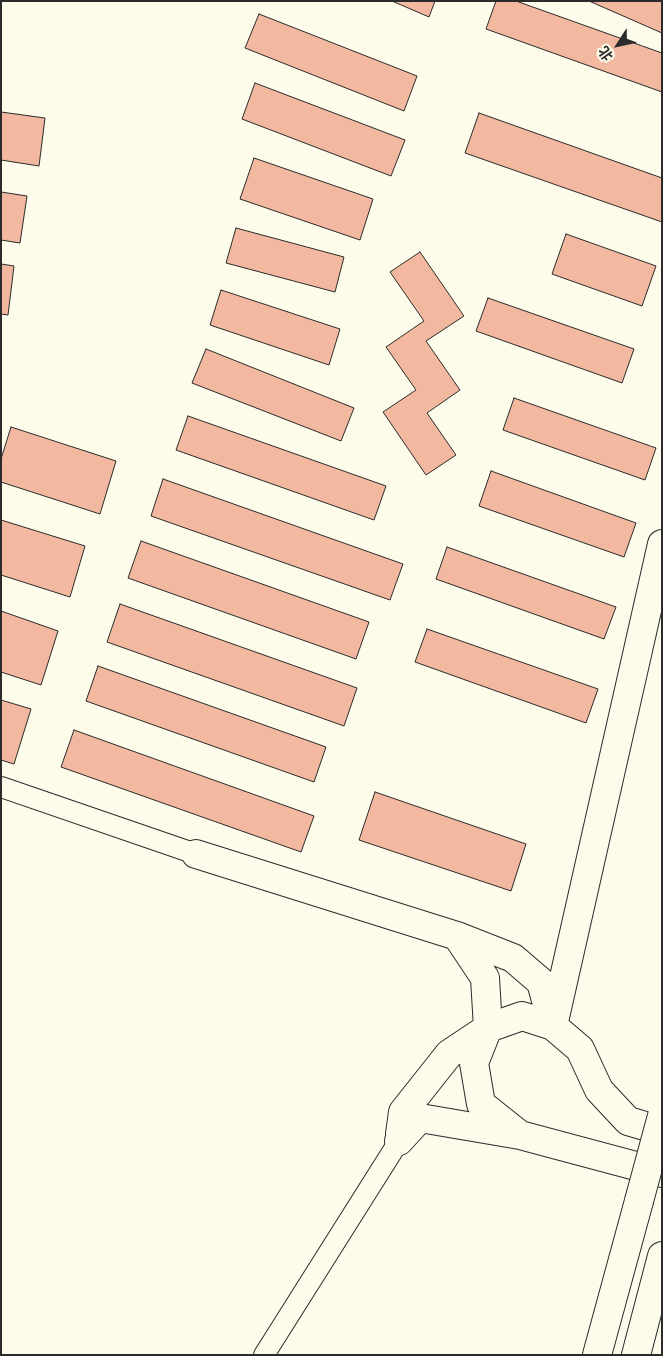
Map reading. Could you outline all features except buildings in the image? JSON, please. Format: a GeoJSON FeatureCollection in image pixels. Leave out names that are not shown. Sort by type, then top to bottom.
{"type":"FeatureCollection","features":[{"type":"Feature","properties":{"kind":"main road"},"geometry":{"type":"LineString","coordinates":[[553,1026],[662,544]]}},
{"type":"Feature","properties":{"kind":"main road"},"geometry":{"type":"LineString","coordinates":[[196,854],[457,936],[513,958],[540,982],[553,1026]]}},
{"type":"Feature","properties":{"kind":"main road"},"geometry":{"type":"LineString","coordinates":[[457,936],[485,978],[488,1028],[474,1063],[482,1104],[520,1136]]}},
{"type":"Feature","properties":{"kind":"main road"},"geometry":{"type":"LineString","coordinates":[[399,1141],[403,1112],[449,1054],[488,1028],[522,1016],[553,1026],[580,1049],[599,1090],[628,1121],[662,1131]]}},
{"type":"Feature","properties":{"kind":"main road"},"geometry":{"type":"LineString","coordinates":[[598,1355],[662,1116]]}},
{"type":"Feature","properties":{"kind":"main road"},"geometry":{"type":"LineString","coordinates":[[399,1141],[420,1118],[520,1136],[662,1173]]}},
{"type":"Feature","properties":{"kind":"main road"},"geometry":{"type":"LineString","coordinates":[[636,1355],[662,1256]]}},
{"type":"Feature","properties":{"kind":"street"},"geometry":{"type":"LineString","coordinates":[[1,787],[196,854]]}},
{"type":"Feature","properties":{"kind":"street"},"geometry":{"type":"LineString","coordinates":[[264,1355],[399,1141]]}}]}
